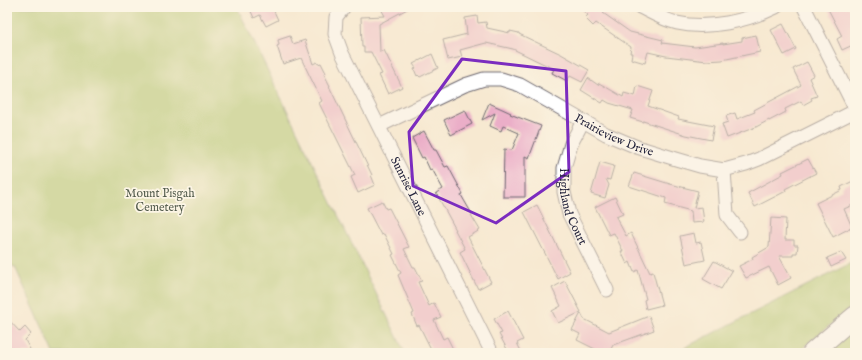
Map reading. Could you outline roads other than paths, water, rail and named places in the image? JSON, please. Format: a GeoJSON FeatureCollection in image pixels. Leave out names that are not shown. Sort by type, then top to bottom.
{"type":"FeatureCollection","features":[{"type":"Feature","properties":{"kind":"highway"},"geometry":{"type":"LineString","coordinates":[[812,353],[855,316]]}},
{"type":"Feature","properties":{"kind":"street"},"geometry":{"type":"LineString","coordinates":[[640,7],[655,15],[677,23],[699,26],[728,23],[763,13],[776,7]]}},
{"type":"Feature","properties":{"kind":"street"},"geometry":{"type":"LineString","coordinates":[[804,7],[855,108]]}},
{"type":"Feature","properties":{"kind":"street","name":"Sunrise Lane"},"geometry":{"type":"LineString","coordinates":[[340,12],[335,34],[342,53],[492,353]]}},
{"type":"Feature","properties":{"kind":"street","name":"Prairieview Drive"},"geometry":{"type":"LineString","coordinates":[[379,126],[465,84],[484,79],[501,79],[520,85],[606,134],[637,147],[676,160],[724,170],[759,159],[855,111]]}},
{"type":"Feature","properties":{"kind":"street","name":"Highland Court"},"geometry":{"type":"LineString","coordinates":[[583,121],[571,144],[564,168],[564,192],[569,214],[607,290]]}},
{"type":"Feature","properties":{"kind":"street"},"geometry":{"type":"LineString","coordinates":[[724,170],[727,215],[740,232]]}},
{"type":"Feature","properties":{"kind":"park label","name":"Mount Pisgah Cemetery"},"geometry":{"type":"Point","coordinates":[160,200]}}]}
